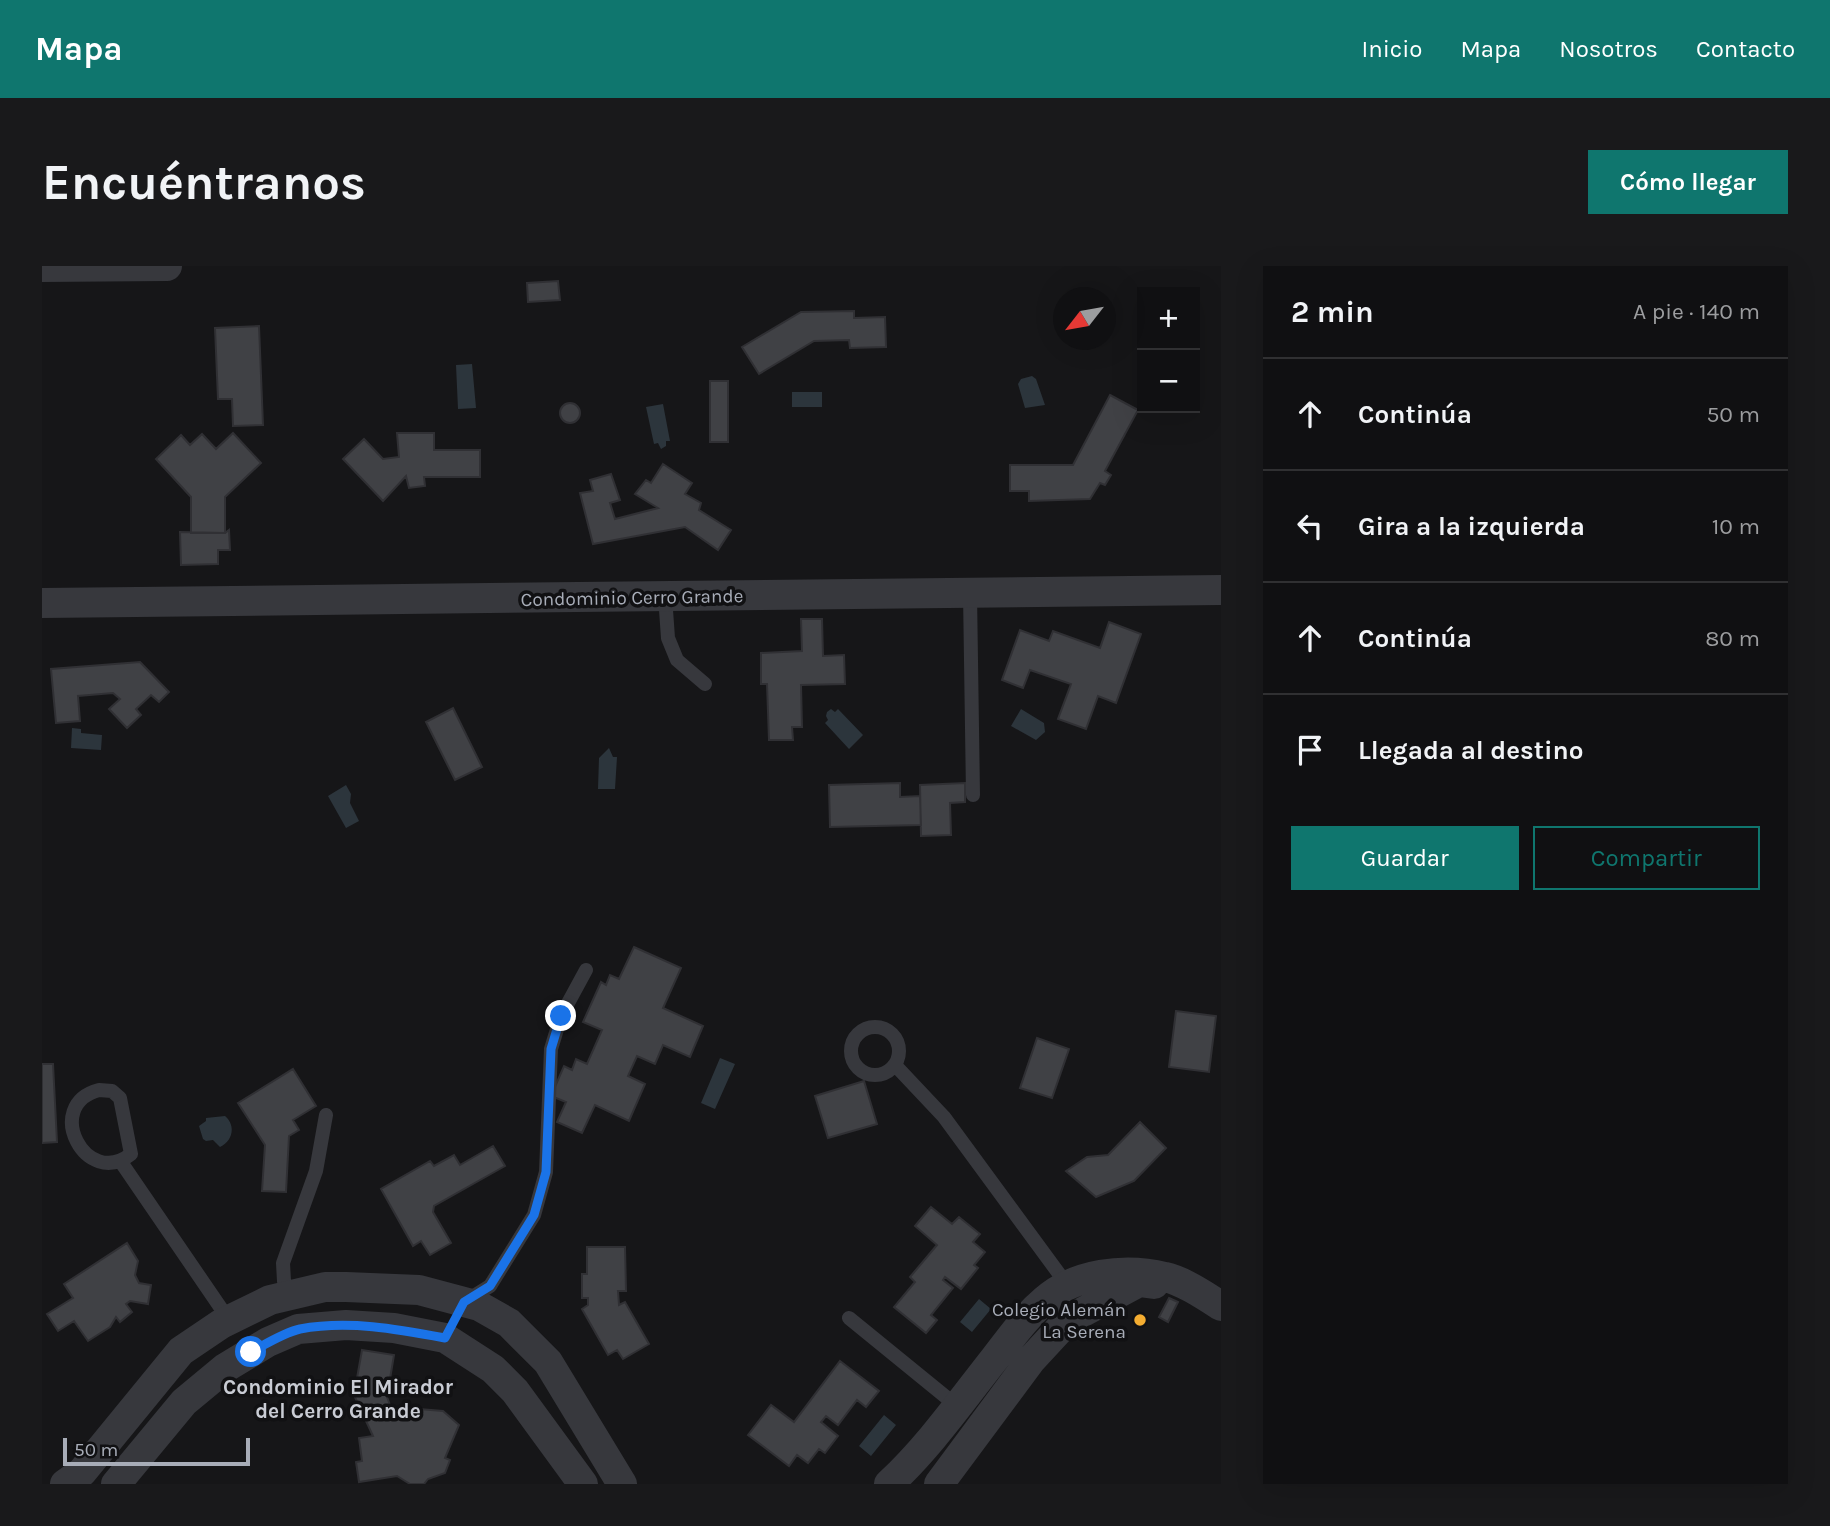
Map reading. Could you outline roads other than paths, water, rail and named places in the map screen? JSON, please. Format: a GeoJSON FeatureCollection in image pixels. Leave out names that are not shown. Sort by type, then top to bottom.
{"type":"FeatureCollection","features":[{"type":"Feature","properties":{"kind":"street"},"geometry":{"type":"LineString","coordinates":[[42,267],[167,266]]}},
{"type":"Feature","properties":{"kind":"street","name":"Condominio Cerro Grande"},"geometry":{"type":"LineString","coordinates":[[42,603],[1221,590]]}},
{"type":"Feature","properties":{"kind":"street"},"geometry":{"type":"LineString","coordinates":[[889,1484],[911,1464],[1015,1333],[1045,1300],[1068,1286],[1102,1273],[1167,1277],[1192,1288],[1221,1306]]}},
{"type":"Feature","properties":{"kind":"street"},"geometry":{"type":"LineString","coordinates":[[939,1484],[1031,1360],[1068,1320],[1139,1282],[1171,1286],[1189,1294],[1221,1315]]}},
{"type":"Feature","properties":{"kind":"street"},"geometry":{"type":"LineString","coordinates":[[65,1484],[82,1472],[181,1351],[229,1321],[270,1300],[325,1287],[419,1290],[479,1306],[509,1323],[548,1362],[622,1484]]}},
{"type":"Feature","properties":{"kind":"street"},"geometry":{"type":"LineString","coordinates":[[445,1338],[464,1302]]}},
{"type":"Feature","properties":{"kind":"street"},"geometry":{"type":"LineString","coordinates":[[229,1321],[251,1352]]}},
{"type":"Feature","properties":{"kind":"street"},"geometry":{"type":"LineString","coordinates":[[116,1484],[184,1402],[225,1367],[298,1329],[346,1325],[394,1328],[445,1338],[493,1369],[515,1391],[583,1484]]}},
{"type":"Feature","properties":{"kind":"lane"},"geometry":{"type":"LineString","coordinates":[[970,593],[972,795]]}},
{"type":"Feature","properties":{"kind":"lane"},"geometry":{"type":"LineString","coordinates":[[666,596],[668,638],[677,660],[705,684]]}},
{"type":"Feature","properties":{"kind":"lane"},"geometry":{"type":"LineString","coordinates":[[464,1302],[490,1286],[534,1215],[546,1172],[551,1049],[561,1016],[586,970]]}},
{"type":"Feature","properties":{"kind":"lane"},"geometry":{"type":"LineString","coordinates":[[895,1065],[944,1117],[1068,1286]]}},
{"type":"Feature","properties":{"kind":"lane"},"geometry":{"type":"LineString","coordinates":[[112,1091],[120,1098],[131,1154],[121,1162],[110,1164],[87,1156],[72,1138],[69,1121],[71,1111],[86,1093],[112,1091]]}},
{"type":"Feature","properties":{"kind":"lane"},"geometry":{"type":"LineString","coordinates":[[291,1295],[284,1280],[283,1263],[316,1171],[326,1115]]}},
{"type":"Feature","properties":{"kind":"lane"},"geometry":{"type":"LineString","coordinates":[[121,1162],[229,1321]]}},
{"type":"Feature","properties":{"kind":"lane"},"geometry":{"type":"LineString","coordinates":[[849,1318],[957,1406]]}},
{"type":"Feature","properties":{"kind":"place","name":"Colegio Alemán La Serena"},"geometry":{"type":"Point","coordinates":[1140,1320]}},
{"type":"Feature","properties":{"kind":"district","name":"Condominio El Mirador del Cerro Grande"},"geometry":{"type":"Point","coordinates":[338,1399]}}]}
